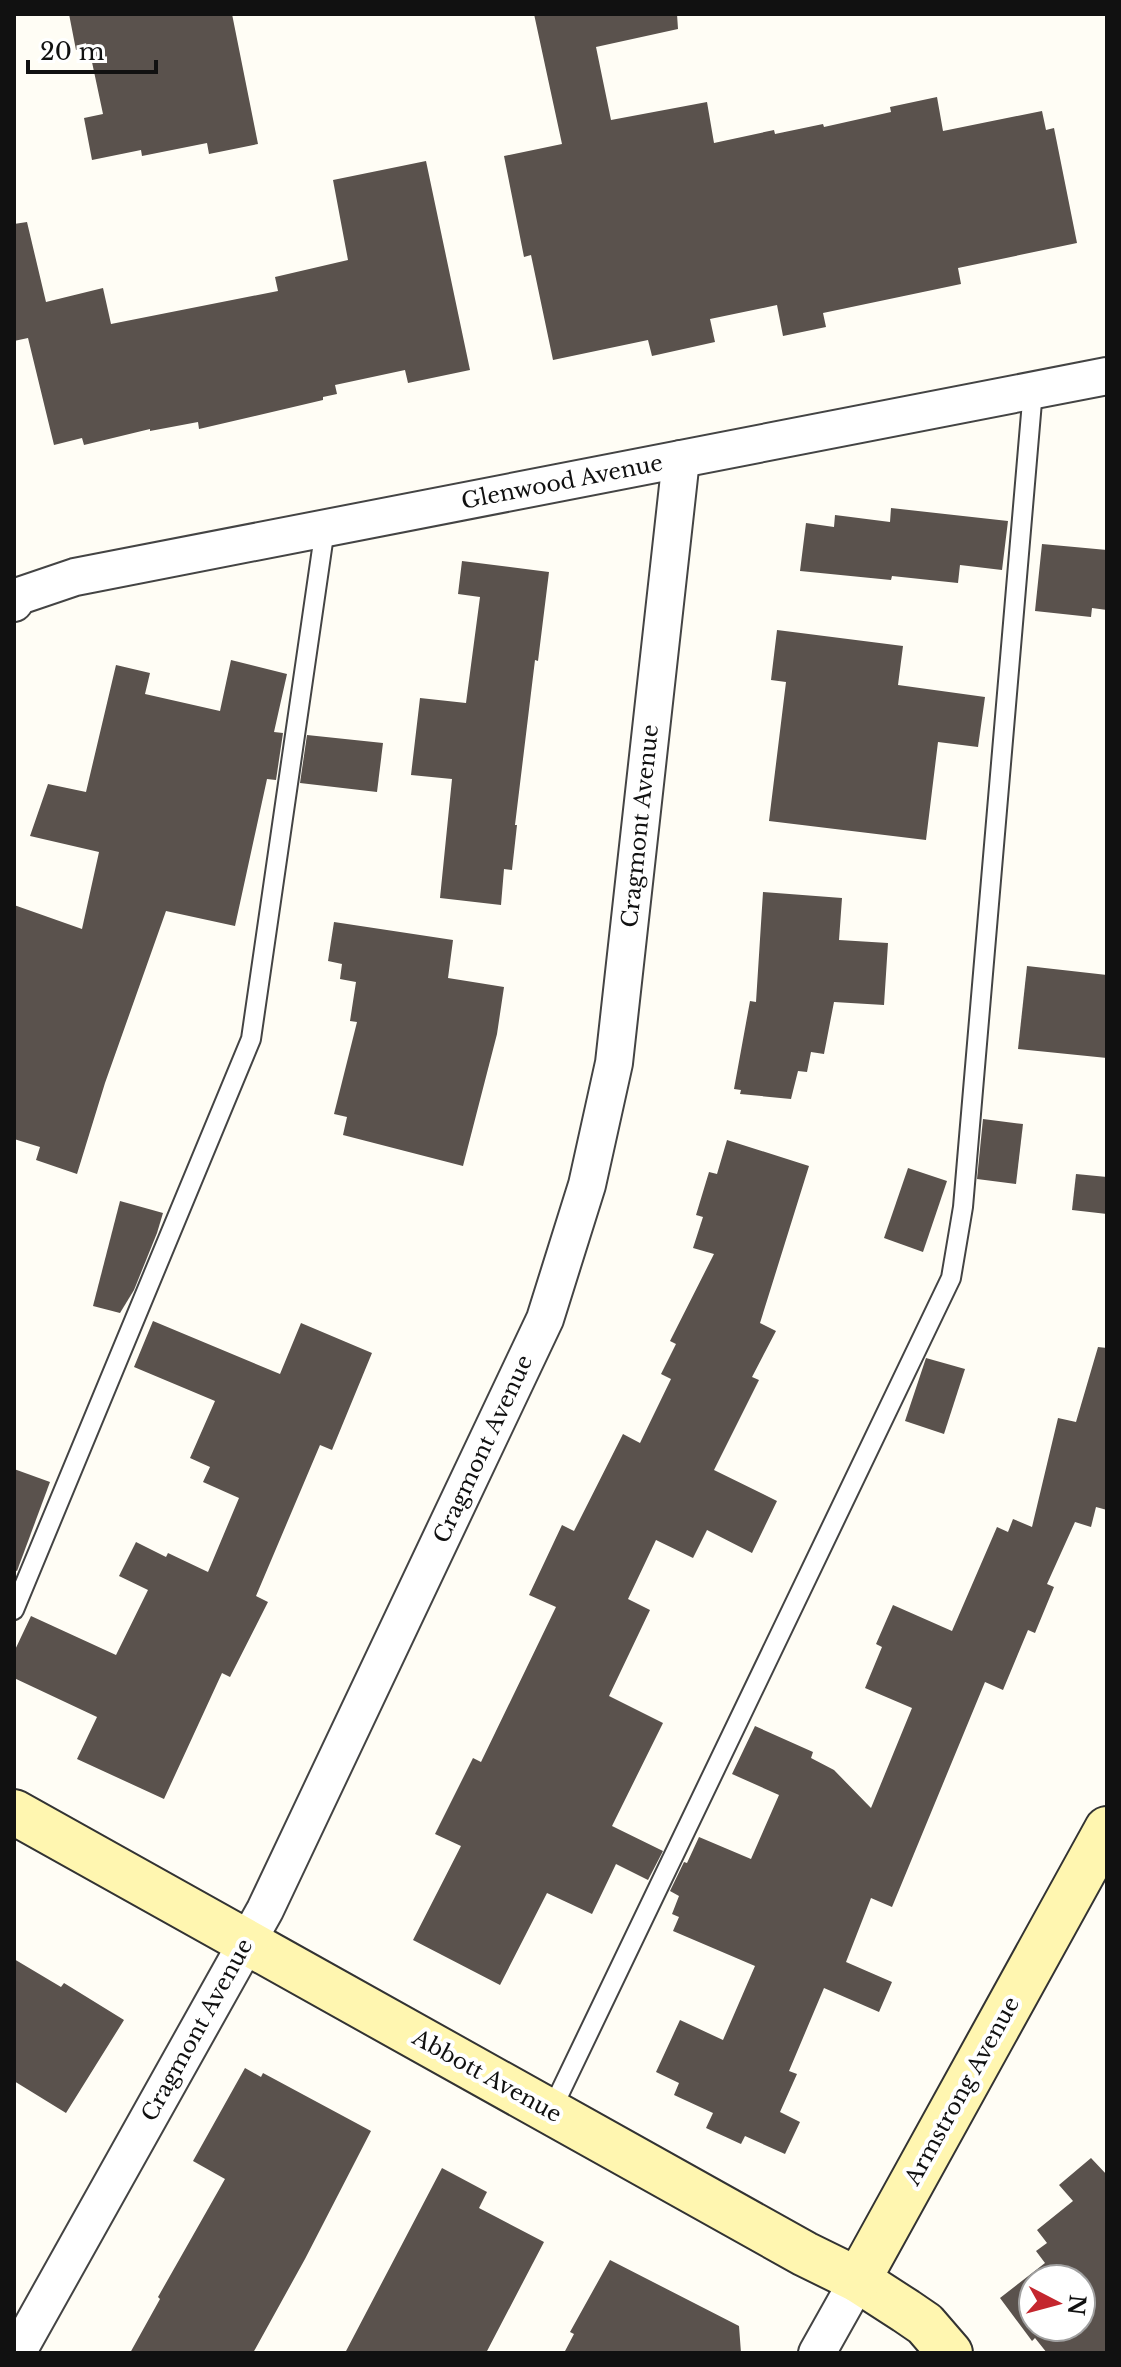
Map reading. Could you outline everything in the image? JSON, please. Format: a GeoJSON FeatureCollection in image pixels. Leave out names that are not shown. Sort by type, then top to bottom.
{"type":"FeatureCollection","features":[{"type":"Feature","properties":{"kind":"street","name":"Glenwood Avenue"},"geometry":{"type":"LineString","coordinates":[[16,600],[75,577],[1107,376]]}},
{"type":"Feature","properties":{"kind":"street","name":"Cragmont Avenue"},"geometry":{"type":"LineString","coordinates":[[17,2353],[265,1910],[545,1319],[587,1185],[614,1063],[681,459]]}},
{"type":"Feature","properties":{"kind":"street","name":"Abbott Avenue"},"geometry":{"type":"LineString","coordinates":[[14,1812],[805,2254],[858,2280],[925,2324],[950,2353]]}},
{"type":"Feature","properties":{"kind":"street","name":"Armstrong Avenue"},"geometry":{"type":"LineString","coordinates":[[817,2353],[1107,1829]]}},
{"type":"Feature","properties":{"kind":"lane"},"geometry":{"type":"LineString","coordinates":[[551,2111],[951,1278],[963,1207],[1033,390]]}},
{"type":"Feature","properties":{"kind":"lane"},"geometry":{"type":"LineString","coordinates":[[14,1610],[251,1039],[325,528]]}},
{"type":"Feature","properties":{"kind":"building"},"geometry":{"type":"Polygon","coordinates":[[[69,14],[232,14],[258,144],[209,154],[207,143],[142,156],[141,150],[92,160],[84,118],[103,114],[89,48],[76,50],[69,14]]]}},
{"type":"Feature","properties":{"kind":"building"},"geometry":{"type":"Polygon","coordinates":[[[534,14],[677,14],[678,29],[596,47],[611,120],[707,102],[714,143],[774,130],[775,134],[823,124],[824,127],[891,112],[890,107],[937,97],[943,131],[1042,111],[1046,130],[1054,128],[1077,243],[958,268],[961,284],[823,313],[826,327],[783,336],[777,305],[710,319],[715,342],[652,356],[648,340],[553,360],[531,255],[524,257],[504,156],[562,144],[534,14]]]}},
{"type":"Feature","properties":{"kind":"building"},"geometry":{"type":"Polygon","coordinates":[[[426,161],[470,370],[408,383],[405,370],[335,385],[337,394],[323,397],[323,400],[199,429],[198,422],[150,429],[84,445],[82,438],[54,445],[28,338],[14,341],[14,224],[27,222],[46,302],[103,288],[111,324],[278,291],[275,277],[348,260],[333,180],[426,161]]]}},
{"type":"Feature","properties":{"kind":"building"},"geometry":{"type":"Polygon","coordinates":[[[891,508],[1008,521],[1002,570],[960,565],[958,583],[800,571],[806,523],[834,527],[835,515],[890,522],[891,508]]]}},
{"type":"Feature","properties":{"kind":"building"},"geometry":{"type":"Polygon","coordinates":[[[1042,544],[1107,550],[1107,610],[1092,608],[1091,617],[1035,611],[1042,544]]]}},
{"type":"Feature","properties":{"kind":"building"},"geometry":{"type":"Polygon","coordinates":[[[462,561],[549,572],[538,661],[535,660],[512,870],[504,869],[501,905],[440,898],[452,779],[411,775],[420,698],[466,703],[480,597],[458,594],[462,561]]]}},
{"type":"Feature","properties":{"kind":"building"},"geometry":{"type":"Polygon","coordinates":[[[777,630],[903,646],[898,685],[985,697],[978,747],[938,742],[926,840],[769,821],[786,682],[771,680],[777,630]]]}},
{"type":"Feature","properties":{"kind":"building"},"geometry":{"type":"Polygon","coordinates":[[[231,660],[287,674],[274,732],[283,733],[276,780],[267,779],[235,926],[166,911],[105,1083],[77,1174],[36,1160],[40,1147],[14,1139],[14,905],[82,929],[99,852],[30,836],[48,784],[86,792],[116,665],[150,673],[145,694],[220,711],[231,660]]]}},
{"type":"Feature","properties":{"kind":"building"},"geometry":{"type":"Polygon","coordinates":[[[307,735],[383,743],[377,792],[300,783],[307,735]]]}},
{"type":"Feature","properties":{"kind":"building"},"geometry":{"type":"Polygon","coordinates":[[[763,892],[842,898],[839,940],[888,943],[884,1005],[834,1002],[824,1054],[811,1052],[807,1072],[798,1071],[791,1099],[740,1094],[741,1090],[734,1089],[750,1001],[756,1002],[763,892]]]}},
{"type":"Feature","properties":{"kind":"building"},"geometry":{"type":"Polygon","coordinates":[[[334,922],[453,940],[448,978],[504,987],[497,1034],[463,1166],[343,1135],[347,1117],[334,1114],[357,1022],[350,1021],[356,982],[340,979],[342,964],[328,961],[334,922]]]}},
{"type":"Feature","properties":{"kind":"building"},"geometry":{"type":"Polygon","coordinates":[[[1027,966],[1107,975],[1107,1058],[1018,1049],[1027,966]]]}},
{"type":"Feature","properties":{"kind":"building"},"geometry":{"type":"Polygon","coordinates":[[[983,1119],[1023,1124],[1016,1184],[977,1179],[983,1119]]]}},
{"type":"Feature","properties":{"kind":"building"},"geometry":{"type":"Polygon","coordinates":[[[727,1140],[809,1166],[760,1323],[776,1331],[752,1377],[759,1380],[714,1470],[777,1501],[752,1553],[707,1530],[693,1558],[656,1540],[628,1599],[650,1610],[609,1696],[663,1723],[612,1826],[663,1851],[648,1880],[616,1864],[592,1914],[547,1893],[500,1985],[413,1940],[461,1846],[435,1834],[473,1758],[481,1762],[556,1607],[529,1595],[562,1525],[574,1531],[623,1434],[640,1443],[671,1379],[661,1374],[676,1344],[670,1341],[714,1254],[693,1248],[703,1217],[696,1215],[709,1172],[717,1174],[727,1140]]]}},
{"type":"Feature","properties":{"kind":"building"},"geometry":{"type":"Polygon","coordinates":[[[908,1168],[947,1181],[923,1252],[884,1238],[908,1168]]]}},
{"type":"Feature","properties":{"kind":"building"},"geometry":{"type":"Polygon","coordinates":[[[1076,1174],[1107,1177],[1107,1214],[1072,1210],[1076,1174]]]}},
{"type":"Feature","properties":{"kind":"building"},"geometry":{"type":"Polygon","coordinates":[[[120,1201],[163,1213],[134,1290],[120,1313],[93,1306],[120,1201]]]}},
{"type":"Feature","properties":{"kind":"building"},"geometry":{"type":"Polygon","coordinates":[[[153,1321],[280,1374],[301,1323],[372,1353],[332,1450],[320,1445],[256,1596],[268,1602],[230,1677],[222,1673],[164,1799],[77,1759],[97,1717],[14,1678],[14,1652],[31,1616],[116,1655],[148,1590],[119,1576],[136,1542],[208,1572],[239,1498],[203,1482],[210,1467],[190,1458],[215,1401],[134,1367],[153,1321]]]}},
{"type":"Feature","properties":{"kind":"building"},"geometry":{"type":"Polygon","coordinates":[[[1098,1347],[1107,1348],[1107,1510],[1096,1507],[1091,1527],[1075,1522],[1047,1584],[1054,1587],[1035,1633],[1028,1630],[1003,1690],[985,1682],[892,1907],[871,1898],[846,1962],[892,1982],[879,2012],[824,1988],[789,2071],[797,2074],[780,2112],[800,2122],[785,2154],[745,2136],[741,2144],[706,2128],[713,2113],[674,2095],[679,2083],[656,2072],[680,2020],[723,2040],[755,1966],[673,1931],[679,1917],[672,1914],[679,1896],[670,1891],[684,1862],[687,1863],[699,1837],[751,1859],[779,1795],[732,1774],[755,1726],[813,1752],[811,1758],[834,1770],[871,1808],[912,1708],[865,1688],[882,1647],[876,1644],[893,1605],[952,1631],[997,1527],[1008,1532],[1013,1519],[1032,1527],[1058,1418],[1076,1422],[1098,1347]]]}},
{"type":"Feature","properties":{"kind":"building"},"geometry":{"type":"Polygon","coordinates":[[[926,1358],[965,1369],[944,1434],[905,1421],[926,1358]]]}},
{"type":"Feature","properties":{"kind":"building"},"geometry":{"type":"Polygon","coordinates":[[[14,1469],[50,1482],[17,1571],[14,1570],[14,1469]]]}},
{"type":"Feature","properties":{"kind":"building"},"geometry":{"type":"Polygon","coordinates":[[[14,1959],[61,1987],[64,1983],[124,2020],[66,2113],[14,2081],[14,1959]]]}},
{"type":"Feature","properties":{"kind":"building"},"geometry":{"type":"Polygon","coordinates":[[[245,2068],[261,2077],[263,2073],[371,2131],[253,2353],[130,2353],[225,2179],[193,2161],[245,2068]]]}},
{"type":"Feature","properties":{"kind":"building"},"geometry":{"type":"Polygon","coordinates":[[[1091,2158],[1107,2175],[1107,2353],[1047,2353],[1039,2343],[1097,2343],[1097,2263],[1045,2263],[1036,2251],[1047,2243],[1037,2230],[1073,2201],[1059,2185],[1091,2158]]]}},
{"type":"Feature","properties":{"kind":"building"},"geometry":{"type":"Polygon","coordinates":[[[442,2168],[487,2192],[479,2208],[544,2242],[486,2353],[345,2353],[442,2168]]]}},
{"type":"Feature","properties":{"kind":"building"},"geometry":{"type":"Polygon","coordinates":[[[610,2260],[739,2326],[741,2353],[564,2353],[574,2334],[570,2332],[610,2260]]]}},
{"type":"Feature","properties":{"kind":"building"},"geometry":{"type":"Polygon","coordinates":[[[1017,2285],[1017,2321],[1000,2298],[1017,2285]]]}}]}
